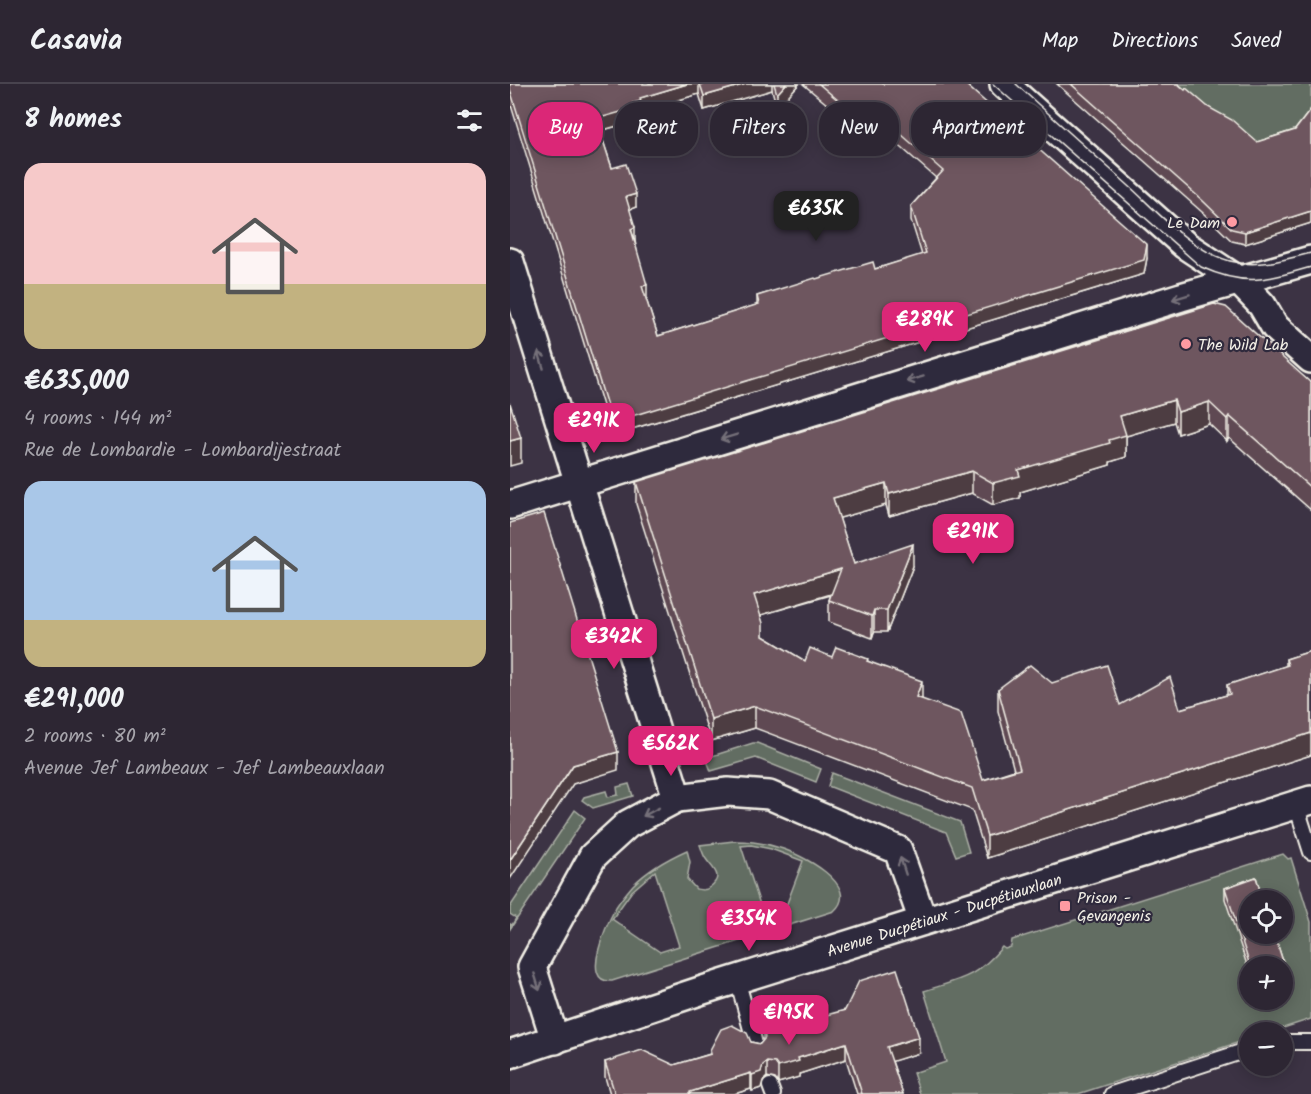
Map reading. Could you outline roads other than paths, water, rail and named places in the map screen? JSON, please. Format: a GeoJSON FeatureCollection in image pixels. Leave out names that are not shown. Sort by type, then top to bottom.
{"type":"FeatureCollection","features":[{"type":"Feature","properties":{"kind":"street"},"geometry":{"type":"LineString","coordinates":[[1004,84],[1185,245],[1238,280],[1262,305],[1275,327],[1311,359]]}},
{"type":"Feature","properties":{"kind":"street"},"geometry":{"type":"LineString","coordinates":[[521,502],[1238,280],[1311,260]]}},
{"type":"Feature","properties":{"kind":"street"},"geometry":{"type":"LineString","coordinates":[[510,262],[677,798]]}},
{"type":"Feature","properties":{"kind":"street"},"geometry":{"type":"LineString","coordinates":[[555,1040],[532,967],[593,856],[628,824],[677,798],[728,792],[769,795],[898,850],[923,921]]}},
{"type":"Feature","properties":{"kind":"street","name":"Avenue Ducpétiaux - Ducpétiauxlaan"},"geometry":{"type":"LineString","coordinates":[[510,1054],[737,979],[1304,802]]}},
{"type":"Feature","properties":{"kind":"lane"},"geometry":{"type":"LineString","coordinates":[[1304,802],[1311,852]]}},
{"type":"Feature","properties":{"kind":"lane"},"geometry":{"type":"LineString","coordinates":[[737,979],[757,1051]]}},
{"type":"Feature","properties":{"kind":"lane"},"geometry":{"type":"LineString","coordinates":[[1293,1042],[1311,1042]]}},
{"type":"Feature","properties":{"kind":"lane"},"geometry":{"type":"LineString","coordinates":[[1112,1094],[1239,1052]]}},
{"type":"Feature","properties":{"kind":"tram line"},"geometry":{"type":"LineString","coordinates":[[993,84],[1201,267],[1243,279],[1268,278],[1311,267]]}},
{"type":"Feature","properties":{"kind":"tram line"},"geometry":{"type":"LineString","coordinates":[[1016,84],[1175,229],[1201,248],[1230,261],[1250,264],[1311,253]]}},
{"type":"Feature","properties":{"kind":"place","name":"Le Dam"},"geometry":{"type":"Point","coordinates":[1232,222]}},
{"type":"Feature","properties":{"kind":"place","name":"The Wild Lab"},"geometry":{"type":"Point","coordinates":[1186,344]}},
{"type":"Feature","properties":{"kind":"place","name":"Prison - Gevangenis"},"geometry":{"type":"Point","coordinates":[1065,906]}}]}
